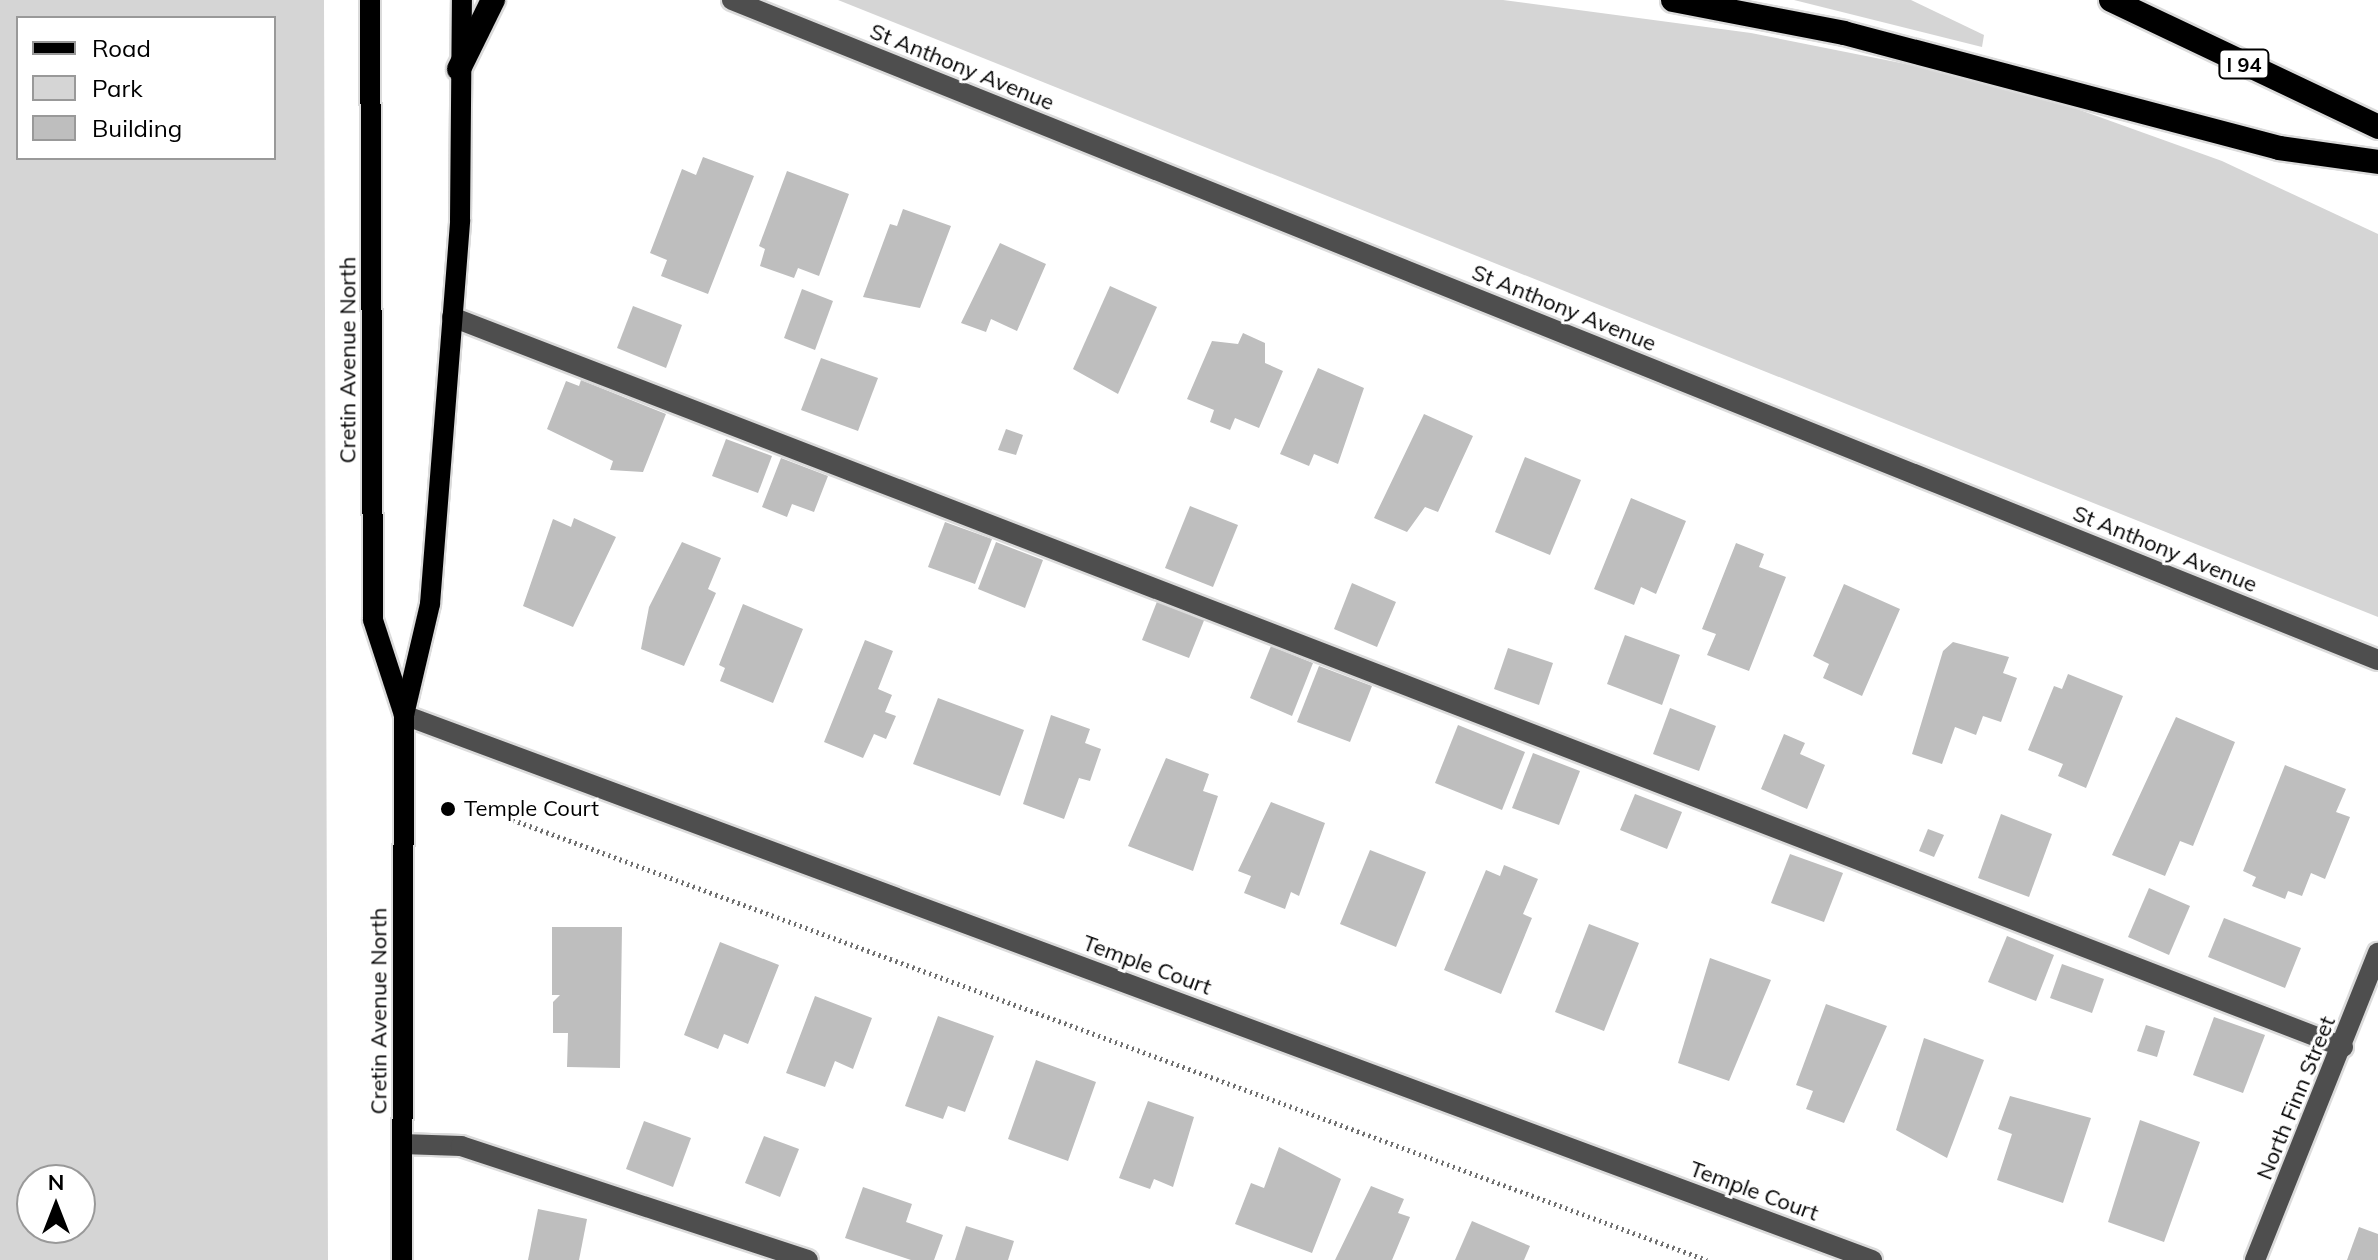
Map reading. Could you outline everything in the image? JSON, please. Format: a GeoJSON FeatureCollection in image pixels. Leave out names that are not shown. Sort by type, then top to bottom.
{"type":"FeatureCollection","features":[{"type":"Feature","properties":{"kind":"highway"},"geometry":{"type":"LineString","coordinates":[[459,69],[493,0]]}},
{"type":"Feature","properties":{"kind":"highway"},"geometry":{"type":"LineString","coordinates":[[1673,0],[1844,33],[2279,148],[2378,162]]}},
{"type":"Feature","properties":{"kind":"highway","name":"I 94"},"geometry":{"type":"LineString","coordinates":[[2111,0],[2378,127]]}},
{"type":"Feature","properties":{"kind":"main road","name":"Cretin Avenue North"},"geometry":{"type":"LineString","coordinates":[[370,0],[373,620],[404,715]]}},
{"type":"Feature","properties":{"kind":"main road","name":"Cretin Avenue North"},"geometry":{"type":"LineString","coordinates":[[402,1260],[404,715],[430,604],[452,317],[462,0]]}},
{"type":"Feature","properties":{"kind":"street","name":"St Anthony Avenue"},"geometry":{"type":"LineString","coordinates":[[732,0],[2378,660]]}},
{"type":"Feature","properties":{"kind":"street"},"geometry":{"type":"LineString","coordinates":[[452,317],[2343,1047]]}},
{"type":"Feature","properties":{"kind":"street","name":"Temple Court"},"geometry":{"type":"LineString","coordinates":[[404,715],[1872,1260]]}},
{"type":"Feature","properties":{"kind":"street","name":"North Finn Street"},"geometry":{"type":"LineString","coordinates":[[2255,1260],[2343,1047],[2378,953]]}},
{"type":"Feature","properties":{"kind":"street"},"geometry":{"type":"LineString","coordinates":[[402,1144],[461,1146],[808,1260]]}},
{"type":"Feature","properties":{"kind":"path"},"geometry":{"type":"LineString","coordinates":[[462,801],[1707,1260]]}},
{"type":"Feature","properties":{"kind":"green space"},"geometry":{"type":"Polygon","coordinates":[[[0,0],[324,0],[328,1260],[0,1260],[0,0]]]}},
{"type":"Feature","properties":{"kind":"green space"},"geometry":{"type":"Polygon","coordinates":[[[838,0],[1503,0],[1751,33],[1926,68],[2066,105],[2222,161],[2378,234],[2378,617],[838,0]]]}},
{"type":"Feature","properties":{"kind":"green space"},"geometry":{"type":"Polygon","coordinates":[[[1794,0],[1911,0],[1984,35],[1982,47],[1794,0]]]}},
{"type":"Feature","properties":{"kind":"building"},"geometry":{"type":"Polygon","coordinates":[[[703,157],[754,176],[708,294],[661,276],[667,260],[650,253],[682,169],[696,175],[703,157]]]}},
{"type":"Feature","properties":{"kind":"building"},"geometry":{"type":"Polygon","coordinates":[[[787,171],[849,194],[819,276],[798,268],[794,278],[760,266],[765,249],[759,246],[787,171]]]}},
{"type":"Feature","properties":{"kind":"building"},"geometry":{"type":"Polygon","coordinates":[[[903,209],[951,226],[920,308],[863,297],[890,224],[897,226],[903,209]]]}},
{"type":"Feature","properties":{"kind":"building"},"geometry":{"type":"Polygon","coordinates":[[[1000,243],[1046,264],[1017,331],[991,319],[986,332],[961,323],[1000,243]]]}},
{"type":"Feature","properties":{"kind":"building"},"geometry":{"type":"Polygon","coordinates":[[[1110,286],[1157,307],[1118,394],[1073,369],[1110,286]]]}},
{"type":"Feature","properties":{"kind":"building"},"geometry":{"type":"Polygon","coordinates":[[[802,289],[833,301],[815,350],[784,338],[802,289]]]}},
{"type":"Feature","properties":{"kind":"building"},"geometry":{"type":"Polygon","coordinates":[[[633,306],[682,325],[666,368],[617,348],[633,306]]]}},
{"type":"Feature","properties":{"kind":"building"},"geometry":{"type":"Polygon","coordinates":[[[1243,333],[1265,343],[1265,363],[1283,371],[1259,428],[1235,418],[1230,430],[1210,422],[1214,410],[1187,399],[1212,341],[1238,344],[1243,333]]]}},
{"type":"Feature","properties":{"kind":"building"},"geometry":{"type":"Polygon","coordinates":[[[821,358],[878,378],[858,431],[801,410],[821,358]]]}},
{"type":"Feature","properties":{"kind":"building"},"geometry":{"type":"Polygon","coordinates":[[[1318,368],[1364,388],[1338,464],[1314,454],[1309,466],[1280,454],[1318,368]]]}},
{"type":"Feature","properties":{"kind":"building"},"geometry":{"type":"Polygon","coordinates":[[[581,380],[666,414],[643,472],[610,470],[613,461],[547,429],[566,381],[579,386],[581,380]]]}},
{"type":"Feature","properties":{"kind":"building"},"geometry":{"type":"Polygon","coordinates":[[[1424,414],[1473,436],[1438,512],[1425,507],[1407,532],[1374,518],[1424,414]]]}},
{"type":"Feature","properties":{"kind":"building"},"geometry":{"type":"Polygon","coordinates":[[[1006,429],[1023,435],[1016,455],[998,450],[1006,429]]]}},
{"type":"Feature","properties":{"kind":"building"},"geometry":{"type":"Polygon","coordinates":[[[726,439],[772,456],[758,493],[712,476],[726,439]]]}},
{"type":"Feature","properties":{"kind":"building"},"geometry":{"type":"Polygon","coordinates":[[[1525,457],[1581,480],[1550,555],[1495,532],[1525,457]]]}},
{"type":"Feature","properties":{"kind":"building"},"geometry":{"type":"Polygon","coordinates":[[[781,458],[828,476],[814,512],[792,504],[787,517],[762,507],[781,458]]]}},
{"type":"Feature","properties":{"kind":"building"},"geometry":{"type":"Polygon","coordinates":[[[1631,498],[1686,521],[1656,594],[1641,587],[1634,605],[1594,589],[1631,498]]]}},
{"type":"Feature","properties":{"kind":"building"},"geometry":{"type":"Polygon","coordinates":[[[1190,506],[1238,525],[1213,587],[1165,568],[1190,506]]]}},
{"type":"Feature","properties":{"kind":"building"},"geometry":{"type":"Polygon","coordinates":[[[574,518],[616,537],[573,627],[523,606],[553,519],[571,527],[574,518]]]}},
{"type":"Feature","properties":{"kind":"building"},"geometry":{"type":"Polygon","coordinates":[[[945,522],[992,539],[975,584],[928,567],[945,522]]]}},
{"type":"Feature","properties":{"kind":"building"},"geometry":{"type":"Polygon","coordinates":[[[682,542],[721,558],[708,589],[716,593],[684,666],[641,649],[649,607],[682,542]]]}},
{"type":"Feature","properties":{"kind":"building"},"geometry":{"type":"Polygon","coordinates":[[[996,542],[1043,560],[1025,608],[978,589],[996,542]]]}},
{"type":"Feature","properties":{"kind":"building"},"geometry":{"type":"Polygon","coordinates":[[[1736,543],[1764,554],[1759,567],[1786,577],[1749,671],[1707,655],[1716,634],[1702,629],[1736,543]]]}},
{"type":"Feature","properties":{"kind":"building"},"geometry":{"type":"Polygon","coordinates":[[[1352,583],[1396,602],[1377,647],[1334,629],[1352,583]]]}},
{"type":"Feature","properties":{"kind":"building"},"geometry":{"type":"Polygon","coordinates":[[[1844,584],[1900,609],[1862,696],[1823,678],[1829,664],[1813,656],[1844,584]]]}},
{"type":"Feature","properties":{"kind":"building"},"geometry":{"type":"Polygon","coordinates":[[[1158,599],[1205,618],[1189,658],[1142,640],[1158,599]]]}},
{"type":"Feature","properties":{"kind":"building"},"geometry":{"type":"Polygon","coordinates":[[[743,604],[803,629],[773,703],[720,681],[725,668],[719,665],[743,604]]]}},
{"type":"Feature","properties":{"kind":"building"},"geometry":{"type":"Polygon","coordinates":[[[1625,635],[1680,655],[1662,705],[1607,684],[1625,635]]]}},
{"type":"Feature","properties":{"kind":"building"},"geometry":{"type":"Polygon","coordinates":[[[865,640],[893,651],[878,689],[892,695],[885,712],[896,716],[886,739],[874,734],[863,758],[824,742],[865,640]]]}},
{"type":"Feature","properties":{"kind":"building"},"geometry":{"type":"Polygon","coordinates":[[[1953,642],[2009,657],[2003,673],[2017,678],[2001,722],[1983,716],[1976,735],[1955,727],[1942,764],[1912,754],[1943,651],[1953,642]]]}},
{"type":"Feature","properties":{"kind":"building"},"geometry":{"type":"Polygon","coordinates":[[[1271,646],[1313,663],[1292,716],[1250,698],[1271,646]]]}},
{"type":"Feature","properties":{"kind":"building"},"geometry":{"type":"Polygon","coordinates":[[[1508,648],[1553,663],[1539,705],[1494,689],[1508,648]]]}},
{"type":"Feature","properties":{"kind":"building"},"geometry":{"type":"Polygon","coordinates":[[[1319,666],[1372,686],[1350,742],[1297,722],[1319,666]]]}},
{"type":"Feature","properties":{"kind":"building"},"geometry":{"type":"Polygon","coordinates":[[[2068,674],[2123,696],[2086,788],[2058,776],[2063,764],[2028,750],[2054,686],[2062,689],[2068,674]]]}},
{"type":"Feature","properties":{"kind":"building"},"geometry":{"type":"Polygon","coordinates":[[[938,698],[1024,730],[1000,796],[913,764],[938,698]]]}},
{"type":"Feature","properties":{"kind":"building"},"geometry":{"type":"Polygon","coordinates":[[[1670,708],[1716,726],[1699,771],[1653,754],[1670,708]]]}},
{"type":"Feature","properties":{"kind":"building"},"geometry":{"type":"Polygon","coordinates":[[[1051,715],[1090,729],[1085,743],[1101,749],[1090,781],[1079,778],[1064,819],[1023,804],[1051,715]]]}},
{"type":"Feature","properties":{"kind":"building"},"geometry":{"type":"Polygon","coordinates":[[[2176,717],[2235,742],[2193,846],[2180,841],[2165,876],[2112,855],[2176,717]]]}},
{"type":"Feature","properties":{"kind":"building"},"geometry":{"type":"Polygon","coordinates":[[[1458,725],[1525,752],[1502,810],[1435,783],[1458,725]]]}},
{"type":"Feature","properties":{"kind":"building"},"geometry":{"type":"Polygon","coordinates":[[[1784,734],[1805,743],[1800,754],[1825,765],[1807,809],[1761,789],[1784,734]]]}},
{"type":"Feature","properties":{"kind":"building"},"geometry":{"type":"Polygon","coordinates":[[[1533,753],[1580,771],[1559,825],[1512,808],[1533,753]]]}},
{"type":"Feature","properties":{"kind":"building"},"geometry":{"type":"Polygon","coordinates":[[[1166,758],[1209,774],[1203,791],[1218,796],[1193,871],[1128,846],[1166,758]]]}},
{"type":"Feature","properties":{"kind":"building"},"geometry":{"type":"Polygon","coordinates":[[[2285,765],[2346,789],[2336,812],[2350,817],[2325,879],[2311,873],[2302,896],[2288,891],[2285,899],[2252,886],[2256,877],[2243,871],[2285,765]]]}},
{"type":"Feature","properties":{"kind":"building"},"geometry":{"type":"Polygon","coordinates":[[[1635,794],[1682,812],[1667,849],[1620,830],[1635,794]]]}},
{"type":"Feature","properties":{"kind":"building"},"geometry":{"type":"Polygon","coordinates":[[[1271,802],[1325,823],[1299,896],[1291,892],[1285,909],[1244,893],[1251,876],[1238,871],[1271,802]]]}},
{"type":"Feature","properties":{"kind":"building"},"geometry":{"type":"Polygon","coordinates":[[[2001,814],[2052,834],[2029,897],[1978,878],[2001,814]]]}},
{"type":"Feature","properties":{"kind":"building"},"geometry":{"type":"Polygon","coordinates":[[[1928,829],[1944,835],[1934,857],[1919,851],[1928,829]]]}},
{"type":"Feature","properties":{"kind":"building"},"geometry":{"type":"Polygon","coordinates":[[[1370,850],[1426,872],[1396,947],[1340,924],[1370,850]]]}},
{"type":"Feature","properties":{"kind":"building"},"geometry":{"type":"Polygon","coordinates":[[[1790,854],[1843,873],[1824,922],[1771,903],[1790,854]]]}},
{"type":"Feature","properties":{"kind":"building"},"geometry":{"type":"Polygon","coordinates":[[[1504,865],[1538,879],[1523,914],[1532,918],[1501,994],[1444,970],[1486,870],[1500,876],[1504,865]]]}},
{"type":"Feature","properties":{"kind":"building"},"geometry":{"type":"Polygon","coordinates":[[[2149,888],[2190,906],[2169,955],[2128,937],[2149,888]]]}},
{"type":"Feature","properties":{"kind":"building"},"geometry":{"type":"Polygon","coordinates":[[[2224,918],[2301,948],[2285,988],[2208,957],[2224,918]]]}},
{"type":"Feature","properties":{"kind":"building"},"geometry":{"type":"Polygon","coordinates":[[[1589,924],[1639,943],[1604,1031],[1555,1012],[1589,924]]]}},
{"type":"Feature","properties":{"kind":"building"},"geometry":{"type":"Polygon","coordinates":[[[552,927],[622,927],[620,1068],[567,1067],[568,1033],[553,1033],[553,1002],[560,995],[552,995],[552,927]]]}},
{"type":"Feature","properties":{"kind":"building"},"geometry":{"type":"Polygon","coordinates":[[[2007,936],[2054,955],[2036,1001],[1988,982],[2007,936]]]}},
{"type":"Feature","properties":{"kind":"building"},"geometry":{"type":"Polygon","coordinates":[[[720,942],[779,965],[748,1044],[724,1034],[718,1049],[684,1035],[720,942]]]}},
{"type":"Feature","properties":{"kind":"building"},"geometry":{"type":"Polygon","coordinates":[[[1710,958],[1771,980],[1729,1081],[1678,1063],[1710,958]]]}},
{"type":"Feature","properties":{"kind":"building"},"geometry":{"type":"Polygon","coordinates":[[[2062,964],[2104,979],[2092,1013],[2050,998],[2062,964]]]}},
{"type":"Feature","properties":{"kind":"building"},"geometry":{"type":"Polygon","coordinates":[[[815,996],[872,1018],[853,1069],[835,1061],[825,1087],[786,1073],[815,996]]]}},
{"type":"Feature","properties":{"kind":"building"},"geometry":{"type":"Polygon","coordinates":[[[1826,1004],[1887,1026],[1844,1123],[1806,1109],[1813,1091],[1796,1085],[1826,1004]]]}},
{"type":"Feature","properties":{"kind":"building"},"geometry":{"type":"Polygon","coordinates":[[[938,1016],[994,1036],[965,1112],[948,1106],[943,1119],[905,1106],[938,1016]]]}},
{"type":"Feature","properties":{"kind":"building"},"geometry":{"type":"Polygon","coordinates":[[[2214,1017],[2265,1035],[2243,1093],[2193,1075],[2214,1017]]]}},
{"type":"Feature","properties":{"kind":"building"},"geometry":{"type":"Polygon","coordinates":[[[2146,1025],[2165,1031],[2157,1057],[2137,1051],[2146,1025]]]}},
{"type":"Feature","properties":{"kind":"building"},"geometry":{"type":"Polygon","coordinates":[[[1924,1038],[1984,1060],[1947,1158],[1896,1130],[1924,1038]]]}},
{"type":"Feature","properties":{"kind":"building"},"geometry":{"type":"Polygon","coordinates":[[[1036,1060],[1096,1082],[1068,1161],[1008,1139],[1036,1060]]]}},
{"type":"Feature","properties":{"kind":"building"},"geometry":{"type":"Polygon","coordinates":[[[2010,1096],[2091,1118],[2063,1203],[1997,1180],[2012,1134],[1998,1129],[2010,1096]]]}},
{"type":"Feature","properties":{"kind":"building"},"geometry":{"type":"Polygon","coordinates":[[[1148,1101],[1194,1117],[1173,1187],[1154,1179],[1150,1189],[1119,1178],[1148,1101]]]}},
{"type":"Feature","properties":{"kind":"building"},"geometry":{"type":"Polygon","coordinates":[[[2140,1120],[2200,1142],[2164,1242],[2108,1222],[2140,1120]]]}},
{"type":"Feature","properties":{"kind":"building"},"geometry":{"type":"Polygon","coordinates":[[[644,1121],[691,1138],[673,1187],[626,1169],[644,1121]]]}},
{"type":"Feature","properties":{"kind":"building"},"geometry":{"type":"Polygon","coordinates":[[[764,1136],[799,1149],[780,1197],[745,1183],[764,1136]]]}},
{"type":"Feature","properties":{"kind":"building"},"geometry":{"type":"Polygon","coordinates":[[[1279,1147],[1341,1179],[1312,1253],[1235,1224],[1251,1183],[1264,1188],[1279,1147]]]}},
{"type":"Feature","properties":{"kind":"building"},"geometry":{"type":"Polygon","coordinates":[[[1371,1186],[1404,1199],[1398,1213],[1410,1217],[1392,1260],[1335,1260],[1371,1186]]]}},
{"type":"Feature","properties":{"kind":"building"},"geometry":{"type":"Polygon","coordinates":[[[863,1187],[912,1204],[906,1222],[943,1235],[934,1260],[911,1260],[845,1238],[863,1187]]]}},
{"type":"Feature","properties":{"kind":"building"},"geometry":{"type":"Polygon","coordinates":[[[538,1209],[587,1219],[579,1260],[528,1260],[538,1209]]]}},
{"type":"Feature","properties":{"kind":"building"},"geometry":{"type":"Polygon","coordinates":[[[1472,1221],[1530,1246],[1524,1260],[1455,1260],[1472,1221]]]}},
{"type":"Feature","properties":{"kind":"building"},"geometry":{"type":"Polygon","coordinates":[[[966,1226],[1014,1241],[1008,1260],[955,1260],[966,1226]]]}},
{"type":"Feature","properties":{"kind":"building"},"geometry":{"type":"Polygon","coordinates":[[[2359,1227],[2378,1234],[2378,1260],[2347,1260],[2359,1227]]]}},
{"type":"Feature","properties":{"kind":"place","name":"Temple Court"},"geometry":{"type":"Point","coordinates":[448,809]}}]}
